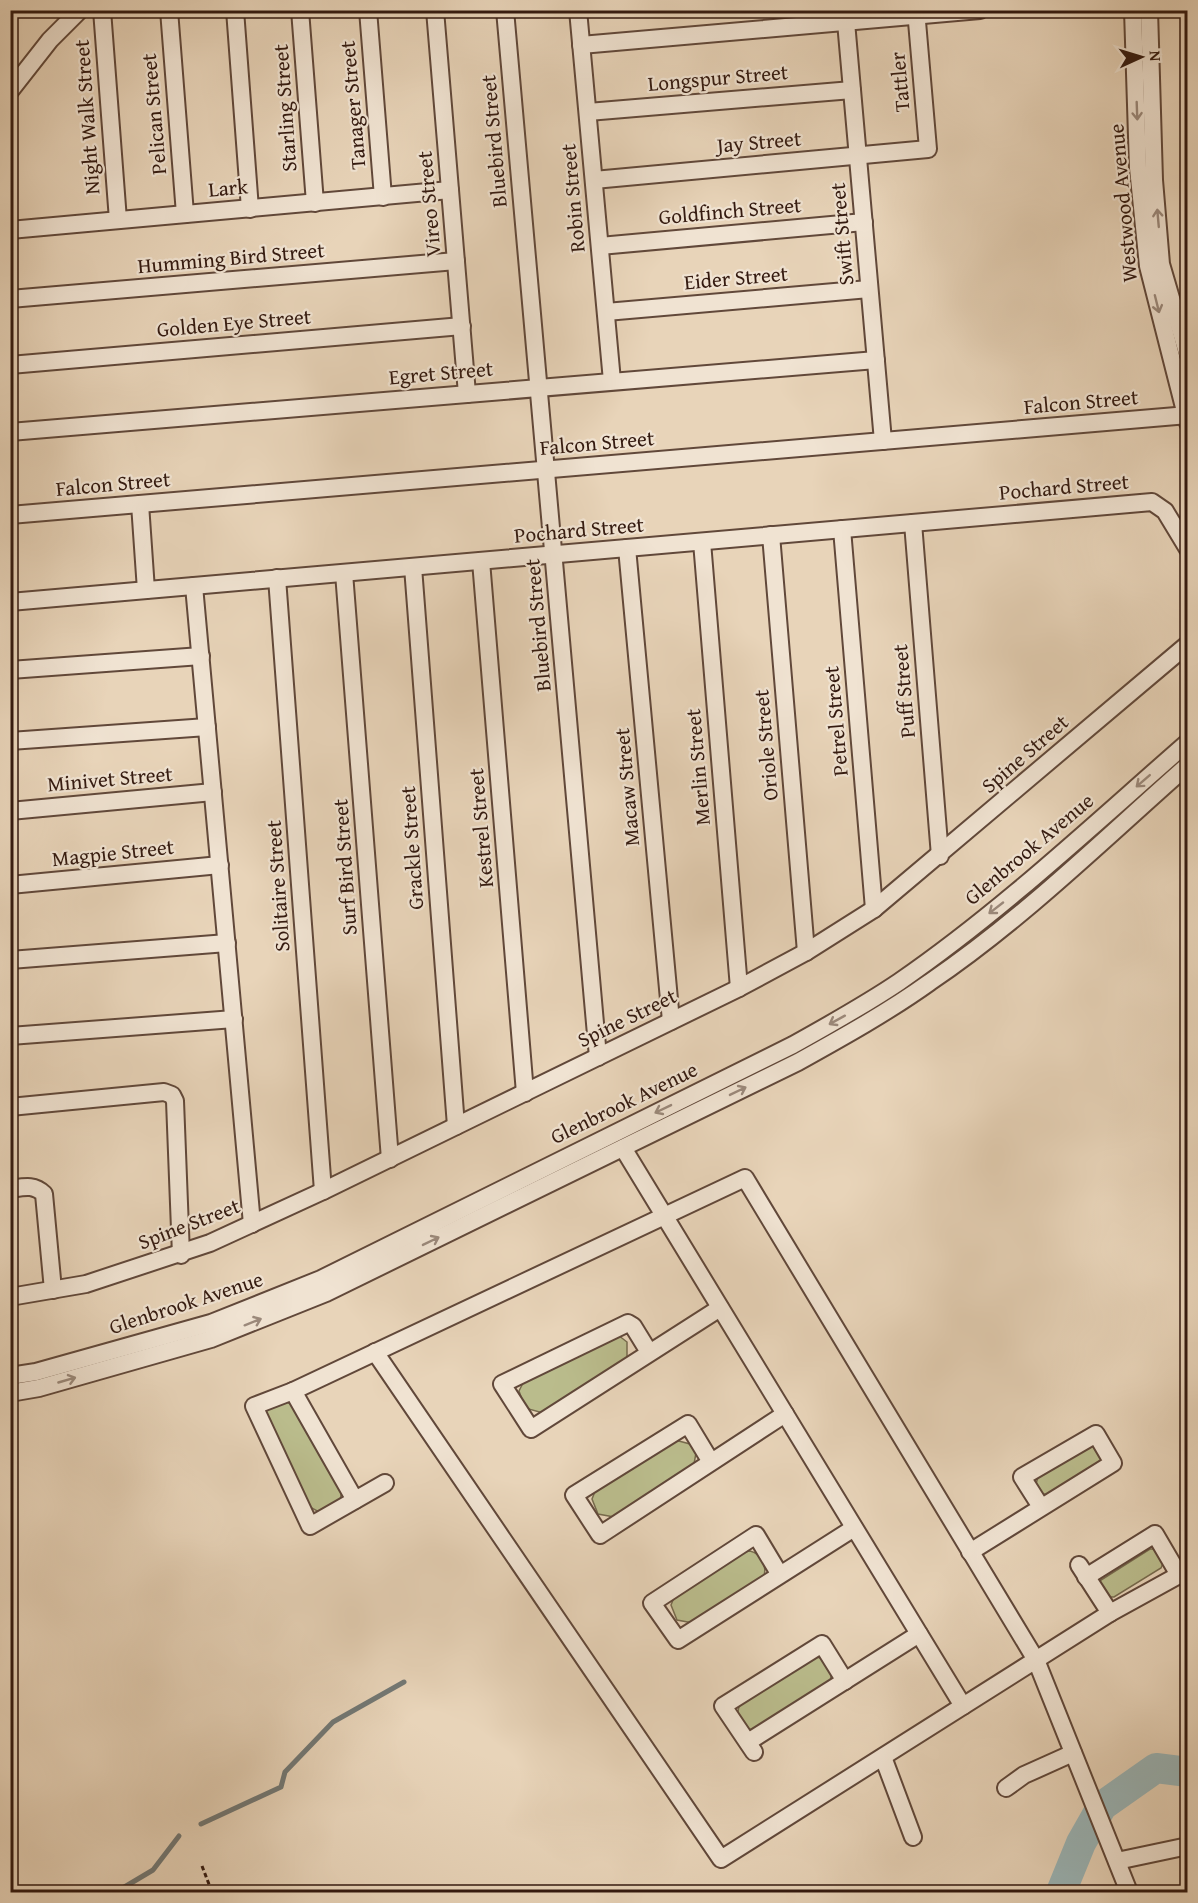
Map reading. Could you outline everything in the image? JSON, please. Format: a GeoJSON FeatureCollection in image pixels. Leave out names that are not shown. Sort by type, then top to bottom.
{"type":"FeatureCollection","features":[{"type":"Feature","properties":{"kind":"street"},"geometry":{"type":"LineString","coordinates":[[10,91],[50,40],[80,10]]}},
{"type":"Feature","properties":{"kind":"street","name":"Night Walk Street"},"geometry":{"type":"LineString","coordinates":[[102,10],[118,220]]}},
{"type":"Feature","properties":{"kind":"street","name":"Pelican Street"},"geometry":{"type":"LineString","coordinates":[[169,10],[185,214]]}},
{"type":"Feature","properties":{"kind":"street"},"geometry":{"type":"LineString","coordinates":[[235,10],[250,209]]}},
{"type":"Feature","properties":{"kind":"street","name":"Starling Street"},"geometry":{"type":"LineString","coordinates":[[300,10],[315,203]]}},
{"type":"Feature","properties":{"kind":"street","name":"Tanager Street"},"geometry":{"type":"LineString","coordinates":[[368,10],[383,196]]}},
{"type":"Feature","properties":{"kind":"street","name":"Vireo Street"},"geometry":{"type":"LineString","coordinates":[[435,10],[467,394]]}},
{"type":"Feature","properties":{"kind":"street","name":"Bluebird Street"},"geometry":{"type":"LineString","coordinates":[[505,10],[598,1057]]}},
{"type":"Feature","properties":{"kind":"street","name":"Robin Street"},"geometry":{"type":"LineString","coordinates":[[578,10],[612,381]]}},
{"type":"Feature","properties":{"kind":"street"},"geometry":{"type":"LineString","coordinates":[[581,45],[846,22],[916,13],[980,10]]}},
{"type":"Feature","properties":{"kind":"street","name":"Westwood Avenue"},"geometry":{"type":"LineString","coordinates":[[1133,10],[1138,168],[1148,266],[1186,418]]}},
{"type":"Feature","properties":{"kind":"street","name":"Westwood Avenue"},"geometry":{"type":"LineString","coordinates":[[1149,10],[1154,180],[1161,264],[1188,356]]}},
{"type":"Feature","properties":{"kind":"street","name":"Tattler"},"geometry":{"type":"LineString","coordinates":[[916,13],[928,149]]}},
{"type":"Feature","properties":{"kind":"street","name":"Swift Street"},"geometry":{"type":"LineString","coordinates":[[846,22],[883,441]]}},
{"type":"Feature","properties":{"kind":"street","name":"Longspur Street"},"geometry":{"type":"LineString","coordinates":[[588,112],[852,90]]}},
{"type":"Feature","properties":{"kind":"street","name":"Jay Street"},"geometry":{"type":"LineString","coordinates":[[594,180],[928,149]]}},
{"type":"Feature","properties":{"kind":"street","name":"Lark"},"geometry":{"type":"LineString","coordinates":[[10,230],[450,190]]}},
{"type":"Feature","properties":{"kind":"street","name":"Goldfinch Street"},"geometry":{"type":"LineString","coordinates":[[600,246],[864,222]]}},
{"type":"Feature","properties":{"kind":"street","name":"Humming Bird Street"},"geometry":{"type":"LineString","coordinates":[[10,299],[456,261]]}},
{"type":"Feature","properties":{"kind":"street","name":"Eider Street"},"geometry":{"type":"LineString","coordinates":[[606,312],[869,289]]}},
{"type":"Feature","properties":{"kind":"street","name":"Golden Eye Street"},"geometry":{"type":"LineString","coordinates":[[10,365],[462,326]]}},
{"type":"Feature","properties":{"kind":"street","name":"Egret Street"},"geometry":{"type":"LineString","coordinates":[[10,432],[876,360]]}},
{"type":"Feature","properties":{"kind":"street","name":"Falcon Street"},"geometry":{"type":"LineString","coordinates":[[10,515],[883,441],[1186,418]]}},
{"type":"Feature","properties":{"kind":"street","name":"Pochard Street"},"geometry":{"type":"LineString","coordinates":[[10,602],[1152,502],[1165,512],[1188,549]]}},
{"type":"Feature","properties":{"kind":"street"},"geometry":{"type":"LineString","coordinates":[[140,504],[146,590]]}},
{"type":"Feature","properties":{"kind":"street","name":"Puff Street"},"geometry":{"type":"LineString","coordinates":[[913,523],[940,856]]}},
{"type":"Feature","properties":{"kind":"street","name":"Petrel Street"},"geometry":{"type":"LineString","coordinates":[[842,530],[874,909]]}},
{"type":"Feature","properties":{"kind":"street","name":"Oriole Street"},"geometry":{"type":"LineString","coordinates":[[771,536],[806,952]]}},
{"type":"Feature","properties":{"kind":"street","name":"Merlin Street"},"geometry":{"type":"LineString","coordinates":[[702,542],[740,988]]}},
{"type":"Feature","properties":{"kind":"street","name":"Macaw Street"},"geometry":{"type":"LineString","coordinates":[[627,548],[671,1021]]}},
{"type":"Feature","properties":{"kind":"street","name":"Kestrel Street"},"geometry":{"type":"LineString","coordinates":[[481,561],[525,1093]]}},
{"type":"Feature","properties":{"kind":"street","name":"Grackle Street"},"geometry":{"type":"LineString","coordinates":[[413,567],[456,1126]]}},
{"type":"Feature","properties":{"kind":"street","name":"Surf Bird Street"},"geometry":{"type":"LineString","coordinates":[[344,573],[390,1159]]}},
{"type":"Feature","properties":{"kind":"street","name":"Solitaire Street"},"geometry":{"type":"LineString","coordinates":[[277,578],[323,1191]]}},
{"type":"Feature","properties":{"kind":"street"},"geometry":{"type":"LineString","coordinates":[[194,586],[252,1224]]}},
{"type":"Feature","properties":{"kind":"street","name":"Spine Street"},"geometry":{"type":"LineString","coordinates":[[10,1297],[86,1284],[181,1255],[390,1159],[740,988],[806,952],[874,909],[940,856],[1188,644]]}},
{"type":"Feature","properties":{"kind":"street"},"geometry":{"type":"LineString","coordinates":[[10,670],[201,656]]}},
{"type":"Feature","properties":{"kind":"street"},"geometry":{"type":"LineString","coordinates":[[10,741],[207,727]]}},
{"type":"Feature","properties":{"kind":"street","name":"Glenbrook Avenue"},"geometry":{"type":"LineString","coordinates":[[10,1376],[36,1372],[211,1323],[311,1283],[793,1045],[853,1011],[935,956],[1010,898],[1188,742]]}},
{"type":"Feature","properties":{"kind":"street","name":"Glenbrook Avenue"},"geometry":{"type":"LineString","coordinates":[[10,1393],[39,1388],[222,1335],[326,1293],[807,1057],[870,1022],[932,981],[1022,912],[1188,765]]}},
{"type":"Feature","properties":{"kind":"street","name":"Minivet Street"},"geometry":{"type":"LineString","coordinates":[[10,811],[213,792]]}},
{"type":"Feature","properties":{"kind":"street","name":"Magpie Street"},"geometry":{"type":"LineString","coordinates":[[10,885],[220,865]]}},
{"type":"Feature","properties":{"kind":"street"},"geometry":{"type":"LineString","coordinates":[[10,960],[227,943]]}},
{"type":"Feature","properties":{"kind":"street"},"geometry":{"type":"LineString","coordinates":[[10,1036],[234,1019]]}},
{"type":"Feature","properties":{"kind":"street"},"geometry":{"type":"LineString","coordinates":[[10,1107],[164,1092],[172,1095],[175,1101],[181,1255]]}},
{"type":"Feature","properties":{"kind":"street"},"geometry":{"type":"LineString","coordinates":[[622,1148],[963,1706]]}},
{"type":"Feature","properties":{"kind":"street"},"geometry":{"type":"LineString","coordinates":[[385,1483],[310,1526],[254,1406],[293,1391],[745,1178],[1036,1660],[1129,1893]]}},
{"type":"Feature","properties":{"kind":"street"},"geometry":{"type":"LineString","coordinates":[[10,1189],[38,1188],[44,1194],[53,1290]]}},
{"type":"Feature","properties":{"kind":"street"},"geometry":{"type":"LineString","coordinates":[[650,1352],[633,1326],[628,1323],[502,1384],[531,1429],[720,1308]]}},
{"type":"Feature","properties":{"kind":"street"},"geometry":{"type":"LineString","coordinates":[[375,1352],[721,1859],[1110,1613],[1179,1575],[1155,1534],[1083,1571],[1110,1613]]}},
{"type":"Feature","properties":{"kind":"street"},"geometry":{"type":"LineString","coordinates":[[293,1391],[355,1500]]}},
{"type":"Feature","properties":{"kind":"street"},"geometry":{"type":"LineString","coordinates":[[711,1462],[688,1424],[574,1495],[600,1535],[785,1414]]}},
{"type":"Feature","properties":{"kind":"street"},"geometry":{"type":"LineString","coordinates":[[970,1552],[1113,1463],[1096,1434],[1022,1477],[1041,1507]]}},
{"type":"Feature","properties":{"kind":"street"},"geometry":{"type":"LineString","coordinates":[[780,1575],[756,1535],[652,1603],[678,1640],[780,1575],[854,1527]]}},
{"type":"Feature","properties":{"kind":"street"},"geometry":{"type":"LineString","coordinates":[[845,1681],[822,1644],[723,1706],[751,1747],[845,1681],[919,1634]]}},
{"type":"Feature","properties":{"kind":"street"},"geometry":{"type":"LineString","coordinates":[[1006,1788],[1024,1775],[1073,1753]]}},
{"type":"Feature","properties":{"kind":"street"},"geometry":{"type":"LineString","coordinates":[[883,1757],[913,1837]]}},
{"type":"Feature","properties":{"kind":"street"},"geometry":{"type":"LineString","coordinates":[[1117,1861],[1188,1846]]}},
{"type":"Feature","properties":{"kind":"path"},"geometry":{"type":"LineString","coordinates":[[202,1866],[212,1893]]}},
{"type":"Feature","properties":{"kind":"green space"},"geometry":{"type":"Polygon","coordinates":[[[618,1335],[627,1342],[627,1358],[543,1413],[525,1408],[519,1391],[525,1379],[618,1335]]]}},
{"type":"Feature","properties":{"kind":"green space"},"geometry":{"type":"Polygon","coordinates":[[[284,1400],[294,1406],[342,1489],[340,1501],[319,1512],[308,1506],[264,1416],[266,1410],[284,1400]]]}},
{"type":"Feature","properties":{"kind":"green space"},"geometry":{"type":"Polygon","coordinates":[[[675,1440],[690,1444],[696,1453],[694,1464],[614,1517],[598,1514],[592,1499],[596,1489],[675,1440]]]}},
{"type":"Feature","properties":{"kind":"green space"},"geometry":{"type":"Polygon","coordinates":[[[1091,1446],[1101,1459],[1100,1462],[1047,1495],[1040,1493],[1036,1484],[1038,1477],[1091,1446]]]}},
{"type":"Feature","properties":{"kind":"green space"},"geometry":{"type":"Polygon","coordinates":[[[1150,1549],[1157,1549],[1164,1561],[1161,1568],[1114,1597],[1107,1597],[1099,1583],[1101,1580],[1150,1549]]]}},
{"type":"Feature","properties":{"kind":"green space"},"geometry":{"type":"Polygon","coordinates":[[[750,1551],[762,1560],[765,1567],[764,1576],[693,1623],[677,1620],[671,1605],[675,1595],[744,1552],[750,1551]]]}},
{"type":"Feature","properties":{"kind":"green space"},"geometry":{"type":"Polygon","coordinates":[[[816,1657],[821,1658],[832,1671],[830,1682],[754,1730],[748,1729],[737,1717],[739,1706],[816,1657]]]}},
{"type":"Feature","properties":{"kind":"waterway"},"geometry":{"type":"LineString","coordinates":[[201,1824],[281,1787],[285,1772],[333,1722],[404,1682]]}},
{"type":"Feature","properties":{"kind":"waterway"},"geometry":{"type":"LineString","coordinates":[[1061,1892],[1081,1843],[1102,1806],[1156,1768],[1188,1772]]}},
{"type":"Feature","properties":{"kind":"waterway"},"geometry":{"type":"LineString","coordinates":[[116,1892],[153,1870],[179,1836]]}}]}
